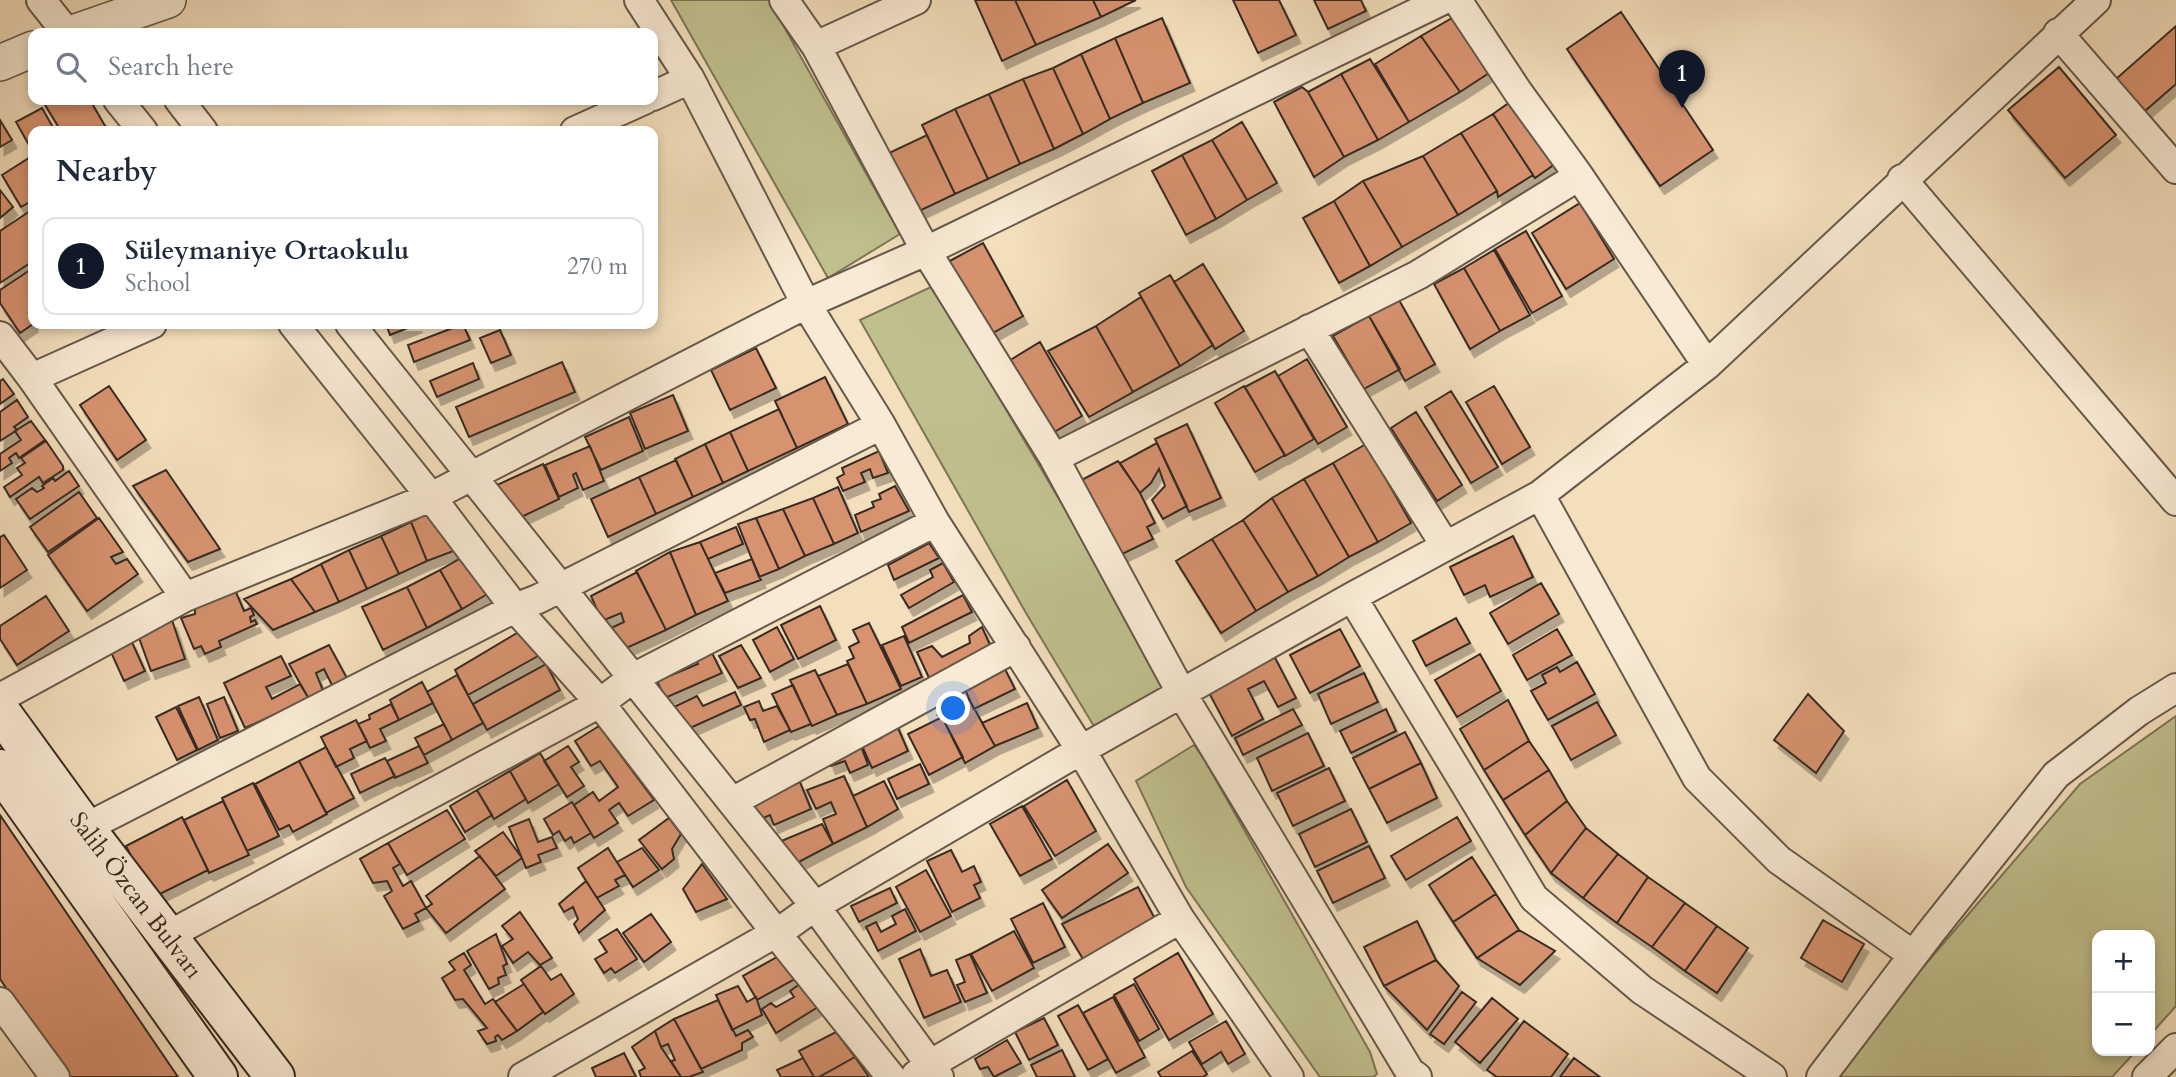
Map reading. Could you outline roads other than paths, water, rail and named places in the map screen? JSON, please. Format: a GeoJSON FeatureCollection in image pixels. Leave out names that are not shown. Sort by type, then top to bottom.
{"type":"FeatureCollection","features":[{"type":"Feature","properties":{"kind":"main road","name":"Salih Özcan Bulvarı"},"geometry":{"type":"LineString","coordinates":[[0,711],[85,828],[275,1077]]}},
{"type":"Feature","properties":{"kind":"main road","name":"Salih Özcan Bulvarı"},"geometry":{"type":"LineString","coordinates":[[0,769],[218,1077]]}},
{"type":"Feature","properties":{"kind":"street"},"geometry":{"type":"LineString","coordinates":[[41,0],[63,28]]}},
{"type":"Feature","properties":{"kind":"street"},"geometry":{"type":"LineString","coordinates":[[124,26],[168,0]]}},
{"type":"Feature","properties":{"kind":"street"},"geometry":{"type":"LineString","coordinates":[[639,0],[657,28]]}},
{"type":"Feature","properties":{"kind":"street"},"geometry":{"type":"LineString","coordinates":[[784,0],[816,46],[926,251],[1054,458],[1182,694],[1409,1075]]}},
{"type":"Feature","properties":{"kind":"street"},"geometry":{"type":"LineString","coordinates":[[816,46],[916,0]]}},
{"type":"Feature","properties":{"kind":"street"},"geometry":{"type":"LineString","coordinates":[[0,698],[185,597],[431,497],[806,304],[926,251],[1443,0]]}},
{"type":"Feature","properties":{"kind":"street"},"geometry":{"type":"LineString","coordinates":[[1457,0],[1707,365]]}},
{"type":"Feature","properties":{"kind":"street"},"geometry":{"type":"LineString","coordinates":[[523,1077],[776,933],[815,906],[1081,750],[1445,545],[1540,495],[1707,365],[2096,0]]}},
{"type":"Feature","properties":{"kind":"street"},"geometry":{"type":"LineString","coordinates":[[658,29],[690,79],[806,304],[881,425],[934,522],[1081,750],[1180,919],[1289,1077]]}},
{"type":"Feature","properties":{"kind":"street"},"geometry":{"type":"LineString","coordinates":[[2058,33],[2176,169]]}},
{"type":"Feature","properties":{"kind":"street"},"geometry":{"type":"LineString","coordinates":[[0,63],[28,51]]}},
{"type":"Feature","properties":{"kind":"street"},"geometry":{"type":"LineString","coordinates":[[658,94],[690,79]]}},
{"type":"Feature","properties":{"kind":"street"},"geometry":{"type":"LineString","coordinates":[[122,105],[139,126]]}},
{"type":"Feature","properties":{"kind":"street"},"geometry":{"type":"LineString","coordinates":[[183,105],[199,126]]}},
{"type":"Feature","properties":{"kind":"street"},"geometry":{"type":"LineString","coordinates":[[586,126],[633,105]]}},
{"type":"Feature","properties":{"kind":"street"},"geometry":{"type":"LineString","coordinates":[[1054,458],[1418,275],[1579,176]]}},
{"type":"Feature","properties":{"kind":"street"},"geometry":{"type":"LineString","coordinates":[[1902,180],[2176,501]]}},
{"type":"Feature","properties":{"kind":"street"},"geometry":{"type":"LineString","coordinates":[[32,378],[141,329]]}},
{"type":"Feature","properties":{"kind":"street"},"geometry":{"type":"LineString","coordinates":[[297,329],[431,497],[515,608],[600,703],[776,933],[891,1077]]}},
{"type":"Feature","properties":{"kind":"street"},"geometry":{"type":"LineString","coordinates":[[354,329],[815,906],[927,1073],[1180,919]]}},
{"type":"Feature","properties":{"kind":"street"},"geometry":{"type":"LineString","coordinates":[[1309,329],[1445,545]]}},
{"type":"Feature","properties":{"kind":"street"},"geometry":{"type":"LineString","coordinates":[[0,336],[185,597]]}},
{"type":"Feature","properties":{"kind":"street"},"geometry":{"type":"LineString","coordinates":[[85,828],[881,425]]}},
{"type":"Feature","properties":{"kind":"street"},"geometry":{"type":"LineString","coordinates":[[1540,495],[1697,778],[1779,860],[1913,955]]}},
{"type":"Feature","properties":{"kind":"street"},"geometry":{"type":"LineString","coordinates":[[169,935],[600,703],[633,678],[934,522]]}},
{"type":"Feature","properties":{"kind":"street"},"geometry":{"type":"LineString","coordinates":[[1352,597],[1534,898],[1642,990],[1772,1077]]}},
{"type":"Feature","properties":{"kind":"street"},"geometry":{"type":"LineString","coordinates":[[732,802],[1016,647]]}},
{"type":"Feature","properties":{"kind":"street"},"geometry":{"type":"LineString","coordinates":[[1821,1077],[1913,955],[2056,775],[2139,710],[2176,688]]}},
{"type":"Feature","properties":{"kind":"street"},"geometry":{"type":"LineString","coordinates":[[0,1002],[55,1077]]}},
{"type":"Feature","properties":{"kind":"street"},"geometry":{"type":"LineString","coordinates":[[2147,1077],[2176,1048]]}},
{"type":"Feature","properties":{"kind":"place","name":"Süleymaniye Ortaokulu"},"geometry":{"type":"Point","coordinates":[1682,108]}}]}
